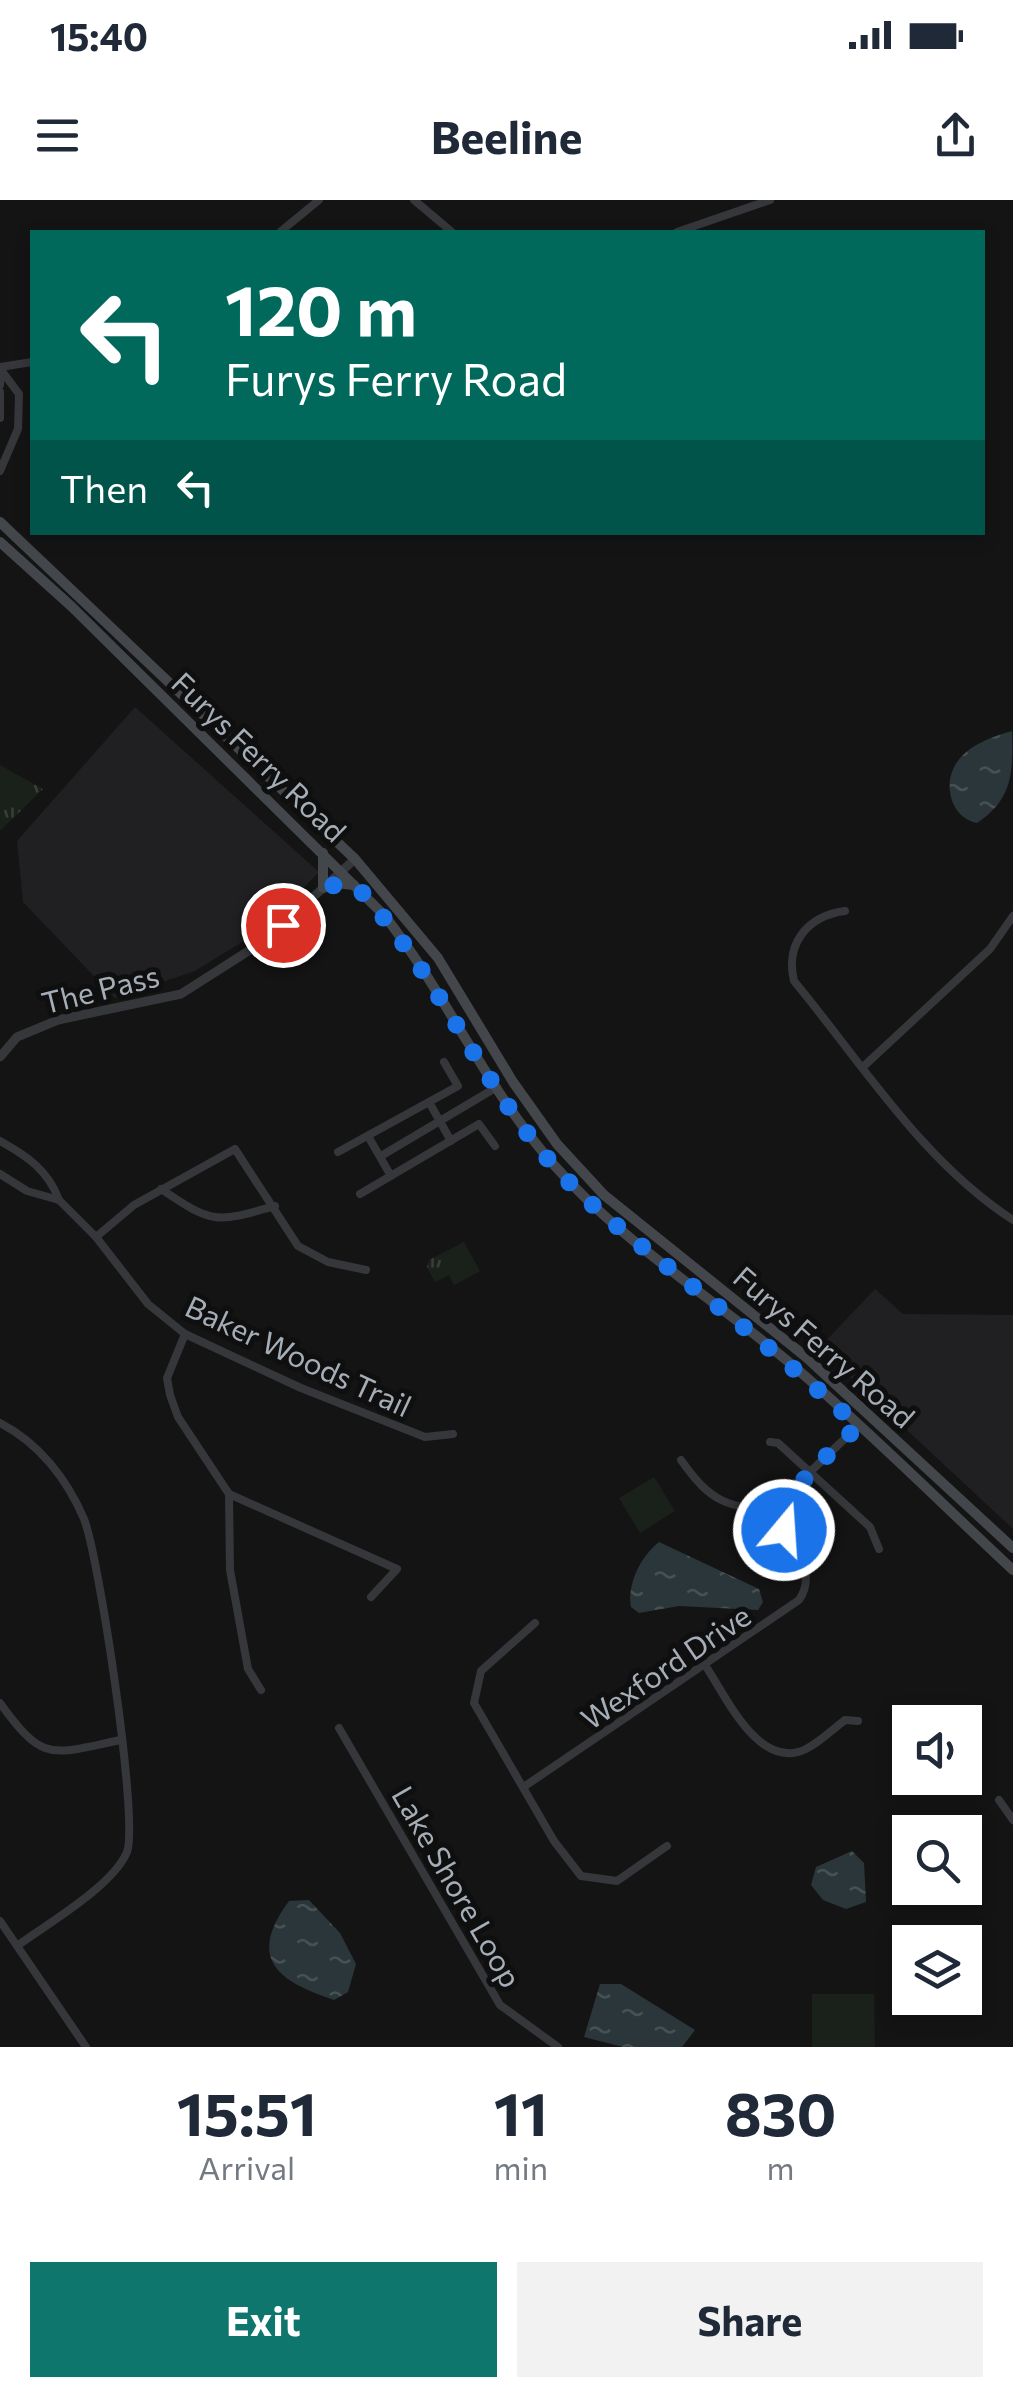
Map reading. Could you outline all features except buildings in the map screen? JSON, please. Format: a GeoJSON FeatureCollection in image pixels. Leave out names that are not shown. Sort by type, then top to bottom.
{"type":"FeatureCollection","features":[{"type":"Feature","properties":{"kind":"main road","name":"Furys Ferry Road"},"geometry":{"type":"LineString","coordinates":[[0,522],[355,859],[438,958],[513,1082],[567,1157],[662,1244],[806,1357],[1013,1548]]}},
{"type":"Feature","properties":{"kind":"main road","name":"Furys Ferry Road"},"geometry":{"type":"LineString","coordinates":[[0,542],[356,886],[422,964],[497,1087],[553,1164],[592,1204],[796,1368],[1013,1570]]}},
{"type":"Feature","properties":{"kind":"main road"},"geometry":{"type":"LineString","coordinates":[[152,685],[163,674]]}},
{"type":"Feature","properties":{"kind":"main road"},"geometry":{"type":"LineString","coordinates":[[323,852],[323,888],[336,884],[356,886]]}},
{"type":"Feature","properties":{"kind":"street"},"geometry":{"type":"LineString","coordinates":[[282,230],[319,200]]}},
{"type":"Feature","properties":{"kind":"street"},"geometry":{"type":"LineString","coordinates":[[414,200],[450,230]]}},
{"type":"Feature","properties":{"kind":"street"},"geometry":{"type":"LineString","coordinates":[[683,230],[770,200]]}},
{"type":"Feature","properties":{"kind":"street"},"geometry":{"type":"LineString","coordinates":[[0,369],[30,362]]}},
{"type":"Feature","properties":{"kind":"street"},"geometry":{"type":"LineString","coordinates":[[0,369],[0,384]]}},
{"type":"Feature","properties":{"kind":"street"},"geometry":{"type":"LineString","coordinates":[[0,369],[20,394],[18,422],[0,471]]}},
{"type":"Feature","properties":{"kind":"street"},"geometry":{"type":"LineString","coordinates":[[0,392],[0,419],[18,422]]}},
{"type":"Feature","properties":{"kind":"street","name":"The Pass"},"geometry":{"type":"LineString","coordinates":[[0,1057],[17,1037],[58,1020],[181,994],[267,939],[355,859]]}},
{"type":"Feature","properties":{"kind":"street"},"geometry":{"type":"LineString","coordinates":[[845,911],[831,913],[798,935],[789,960],[794,981],[934,1155],[975,1195],[1013,1220]]}},
{"type":"Feature","properties":{"kind":"street"},"geometry":{"type":"LineString","coordinates":[[864,1066],[990,949],[1013,916]]}},
{"type":"Feature","properties":{"kind":"street"},"geometry":{"type":"LineString","coordinates":[[338,1152],[458,1086],[444,1062]]}},
{"type":"Feature","properties":{"kind":"street"},"geometry":{"type":"LineString","coordinates":[[381,1156],[497,1087]]}},
{"type":"Feature","properties":{"kind":"street"},"geometry":{"type":"LineString","coordinates":[[429,1102],[451,1140]]}},
{"type":"Feature","properties":{"kind":"street"},"geometry":{"type":"LineString","coordinates":[[360,1194],[480,1124],[495,1146]]}},
{"type":"Feature","properties":{"kind":"street"},"geometry":{"type":"LineString","coordinates":[[368,1136],[391,1176]]}},
{"type":"Feature","properties":{"kind":"street","name":"Baker Woods Trail"},"geometry":{"type":"LineString","coordinates":[[0,1141],[32,1160],[48,1177],[59,1200],[96,1237],[148,1304],[185,1334],[301,1388],[425,1437],[453,1434]]}},
{"type":"Feature","properties":{"kind":"street"},"geometry":{"type":"LineString","coordinates":[[96,1237],[161,1189],[235,1149],[298,1246],[328,1262],[366,1270]]}},
{"type":"Feature","properties":{"kind":"street","name":"Baker Woods Trail"},"geometry":{"type":"LineString","coordinates":[[0,1174],[27,1191],[59,1200]]}},
{"type":"Feature","properties":{"kind":"street"},"geometry":{"type":"LineString","coordinates":[[161,1189],[204,1218],[231,1219],[274,1206]]}},
{"type":"Feature","properties":{"kind":"street"},"geometry":{"type":"LineString","coordinates":[[185,1334],[167,1378],[170,1395],[178,1418],[229,1494],[397,1569],[371,1597]]}},
{"type":"Feature","properties":{"kind":"street"},"geometry":{"type":"LineString","coordinates":[[0,1423],[20,1434],[56,1469],[84,1519],[96,1562],[129,1793],[130,1840],[114,1872],[18,1946]]}},
{"type":"Feature","properties":{"kind":"street"},"geometry":{"type":"LineString","coordinates":[[682,1460],[704,1492],[720,1502],[779,1512],[810,1472],[858,1426]]}},
{"type":"Feature","properties":{"kind":"street"},"geometry":{"type":"LineString","coordinates":[[770,1442],[778,1443],[870,1526],[879,1549]]}},
{"type":"Feature","properties":{"kind":"street"},"geometry":{"type":"LineString","coordinates":[[229,1494],[230,1570],[248,1669],[261,1690]]}},
{"type":"Feature","properties":{"kind":"street","name":"Wexford Drive"},"geometry":{"type":"LineString","coordinates":[[525,1786],[784,1614],[806,1591],[808,1572],[779,1512]]}},
{"type":"Feature","properties":{"kind":"street"},"geometry":{"type":"LineString","coordinates":[[535,1624],[480,1670],[474,1703],[554,1841],[581,1876],[618,1881],[667,1846]]}},
{"type":"Feature","properties":{"kind":"street"},"geometry":{"type":"LineString","coordinates":[[705,1664],[752,1736],[770,1749],[789,1754],[807,1748],[845,1720],[858,1722]]}},
{"type":"Feature","properties":{"kind":"street"},"geometry":{"type":"LineString","coordinates":[[0,1702],[37,1747],[58,1753],[121,1740]]}},
{"type":"Feature","properties":{"kind":"street","name":"Lake Shore Loop"},"geometry":{"type":"LineString","coordinates":[[340,1728],[500,2005],[558,2047]]}},
{"type":"Feature","properties":{"kind":"street"},"geometry":{"type":"LineString","coordinates":[[999,1800],[1013,1820]]}},
{"type":"Feature","properties":{"kind":"street"},"geometry":{"type":"LineString","coordinates":[[0,1921],[86,2047]]}},
{"type":"Feature","properties":{"kind":"shaded area"},"geometry":{"type":"Polygon","coordinates":[[[135,707],[319,872],[265,928],[195,971],[115,998],[23,902],[17,841],[135,707]]]}},
{"type":"Feature","properties":{"kind":"shaded area"},"geometry":{"type":"Polygon","coordinates":[[[875,1289],[903,1314],[1013,1315],[1013,1529],[819,1348],[875,1289]]]}},
{"type":"Feature","properties":{"kind":"green space"},"geometry":{"type":"Polygon","coordinates":[[[0,765],[43,789],[0,831],[0,765]]]}},
{"type":"Feature","properties":{"kind":"green space"},"geometry":{"type":"Polygon","coordinates":[[[464,1242],[480,1271],[454,1285],[449,1275],[435,1282],[427,1267],[429,1260],[464,1242]]]}},
{"type":"Feature","properties":{"kind":"green space"},"geometry":{"type":"Polygon","coordinates":[[[654,1477],[675,1511],[640,1533],[619,1498],[654,1477]]]}},
{"type":"Feature","properties":{"kind":"green space"},"geometry":{"type":"Polygon","coordinates":[[[812,1994],[874,1994],[875,2047],[812,2047],[812,1994]]]}},
{"type":"Feature","properties":{"kind":"water"},"geometry":{"type":"Polygon","coordinates":[[[1012,731],[1011,772],[1004,794],[977,823],[967,819],[959,813],[951,796],[955,766],[978,744],[1012,731]]]}},
{"type":"Feature","properties":{"kind":"water"},"geometry":{"type":"Polygon","coordinates":[[[659,1542],[759,1589],[763,1602],[758,1610],[679,1606],[639,1613],[631,1607],[633,1581],[646,1555],[659,1542]]]}},
{"type":"Feature","properties":{"kind":"water"},"geometry":{"type":"Polygon","coordinates":[[[852,1851],[864,1863],[866,1902],[846,1909],[823,1900],[811,1885],[816,1867],[852,1851]]]}},
{"type":"Feature","properties":{"kind":"water"},"geometry":{"type":"Polygon","coordinates":[[[309,1900],[340,1933],[356,1964],[348,1992],[334,2000],[283,1975],[269,1952],[276,1921],[289,1901],[309,1900]]]}},
{"type":"Feature","properties":{"kind":"water"},"geometry":{"type":"Polygon","coordinates":[[[600,1984],[621,1984],[695,2030],[682,2047],[623,2047],[584,2037],[600,1984]]]}},
{"type":"Feature","properties":{"kind":"route"},"geometry":{"type":"LineString","coordinates":[[283,925],[323,888],[336,884],[356,886],[422,964],[497,1087],[553,1164],[650,1254],[796,1368],[858,1426],[810,1472],[779,1512],[784,1530]]}}]}
